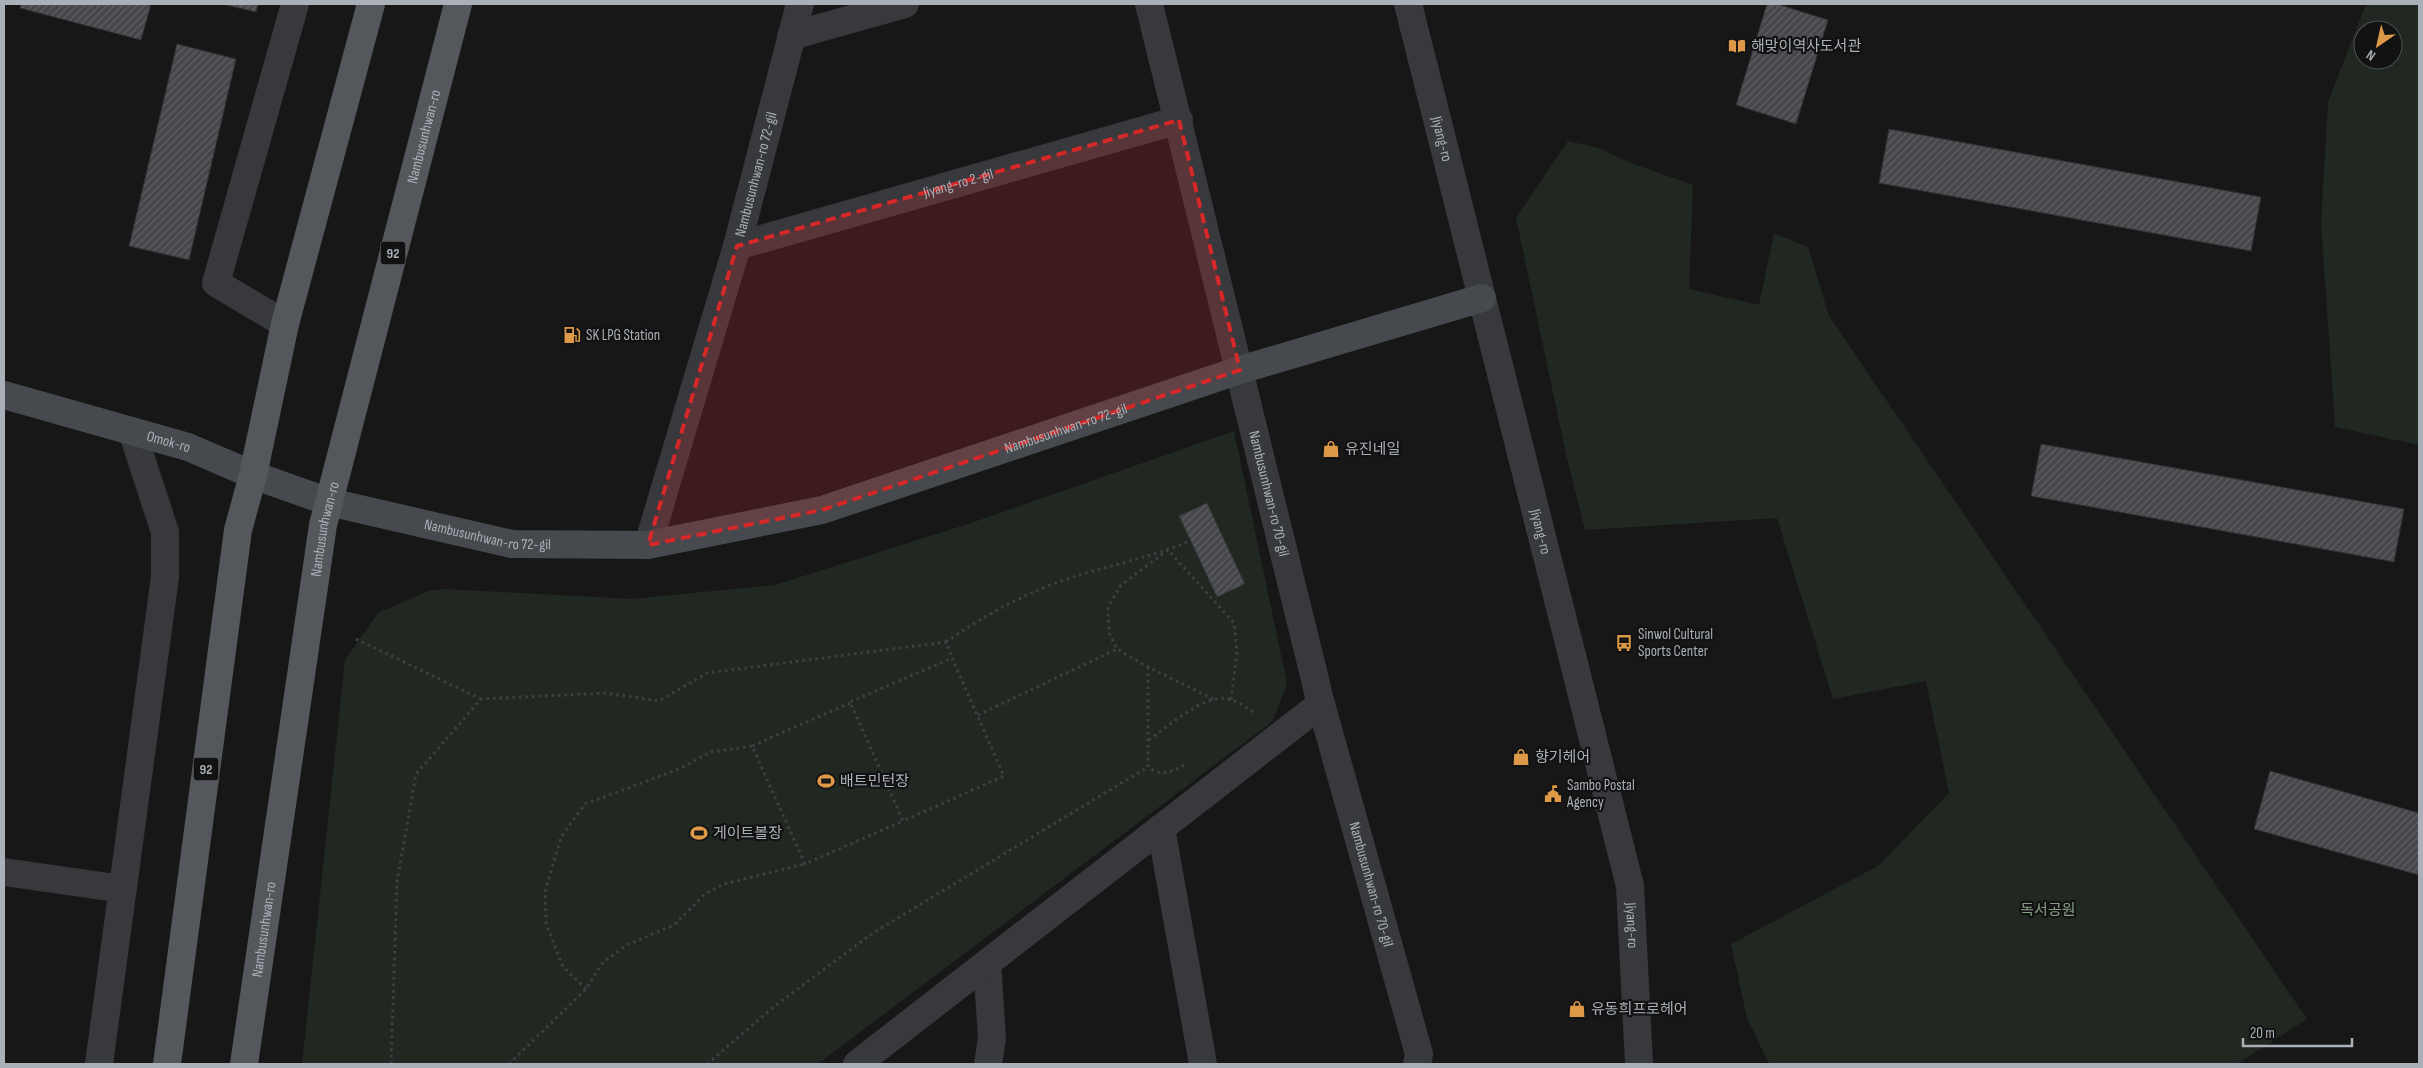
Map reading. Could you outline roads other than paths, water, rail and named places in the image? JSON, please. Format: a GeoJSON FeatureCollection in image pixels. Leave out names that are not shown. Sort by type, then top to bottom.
{"type":"FeatureCollection","features":[{"type":"Feature","properties":{"kind":"main road","name":"92"},"geometry":{"type":"LineString","coordinates":[[167,1064],[238,530],[253,475],[286,324],[371,4]]}},
{"type":"Feature","properties":{"kind":"main road","name":"Nambusunhwan-ro"},"geometry":{"type":"LineString","coordinates":[[244,1064],[323,525],[458,4]]}},
{"type":"Feature","properties":{"kind":"main road","name":"Nambusunhwan-ro 72-gil"},"geometry":{"type":"LineString","coordinates":[[330,502],[512,544],[648,545],[822,510],[1240,370],[1482,298]]}},
{"type":"Feature","properties":{"kind":"main road","name":"Omok-ro"},"geometry":{"type":"LineString","coordinates":[[4,395],[188,447],[253,475],[330,502]]}},
{"type":"Feature","properties":{"kind":"street"},"geometry":{"type":"LineString","coordinates":[[286,324],[216,282],[295,4]]}},
{"type":"Feature","properties":{"kind":"street","name":"Nambusunhwan-ro 72-gil"},"geometry":{"type":"LineString","coordinates":[[648,545],[737,246],[800,4]]}},
{"type":"Feature","properties":{"kind":"street"},"geometry":{"type":"LineString","coordinates":[[792,36],[904,4]]}},
{"type":"Feature","properties":{"kind":"street"},"geometry":{"type":"LineString","coordinates":[[1149,4],[1240,370]]}},
{"type":"Feature","properties":{"kind":"street","name":"Jiyang-ro"},"geometry":{"type":"LineString","coordinates":[[1408,4],[1630,886],[1639,1064]]}},
{"type":"Feature","properties":{"kind":"street","name":"Jiyang-ro 2-gil"},"geometry":{"type":"LineString","coordinates":[[737,246],[1179,120]]}},
{"type":"Feature","properties":{"kind":"street","name":"Nambusunhwan-ro 70-gil"},"geometry":{"type":"LineString","coordinates":[[1240,370],[1321,704],[1419,1054],[1417,1064]]}},
{"type":"Feature","properties":{"kind":"street"},"geometry":{"type":"LineString","coordinates":[[99,1064],[165,576],[165,532],[132,431]]}},
{"type":"Feature","properties":{"kind":"street"},"geometry":{"type":"LineString","coordinates":[[857,1064],[1321,704]]}},
{"type":"Feature","properties":{"kind":"street"},"geometry":{"type":"LineString","coordinates":[[1161,828],[1202,1064]]}},
{"type":"Feature","properties":{"kind":"street"},"geometry":{"type":"LineString","coordinates":[[4,872],[123,889]]}},
{"type":"Feature","properties":{"kind":"street"},"geometry":{"type":"LineString","coordinates":[[987,963],[992,1038],[988,1064]]}},
{"type":"Feature","properties":{"kind":"place","name":"해맞이역사도서관"},"geometry":{"type":"Point","coordinates":[1737,46]}},
{"type":"Feature","properties":{"kind":"place","name":"SK LPG Station"},"geometry":{"type":"Point","coordinates":[572,335]}},
{"type":"Feature","properties":{"kind":"place","name":"유진네일"},"geometry":{"type":"Point","coordinates":[1331,449]}},
{"type":"Feature","properties":{"kind":"place","name":"Sinwol Cultural Sports Center"},"geometry":{"type":"Point","coordinates":[1624,643]}},
{"type":"Feature","properties":{"kind":"place","name":"향기헤어"},"geometry":{"type":"Point","coordinates":[1521,757]}},
{"type":"Feature","properties":{"kind":"place","name":"배트민턴장"},"geometry":{"type":"Point","coordinates":[826,781]}},
{"type":"Feature","properties":{"kind":"place","name":"Sambo Postal Agency"},"geometry":{"type":"Point","coordinates":[1553,794]}},
{"type":"Feature","properties":{"kind":"place","name":"게이트볼장"},"geometry":{"type":"Point","coordinates":[699,833]}},
{"type":"Feature","properties":{"kind":"place","name":"유동희프로헤어"},"geometry":{"type":"Point","coordinates":[1577,1009]}},
{"type":"Feature","properties":{"kind":"park label","name":"독서공원"},"geometry":{"type":"Point","coordinates":[2048,910]}}]}
